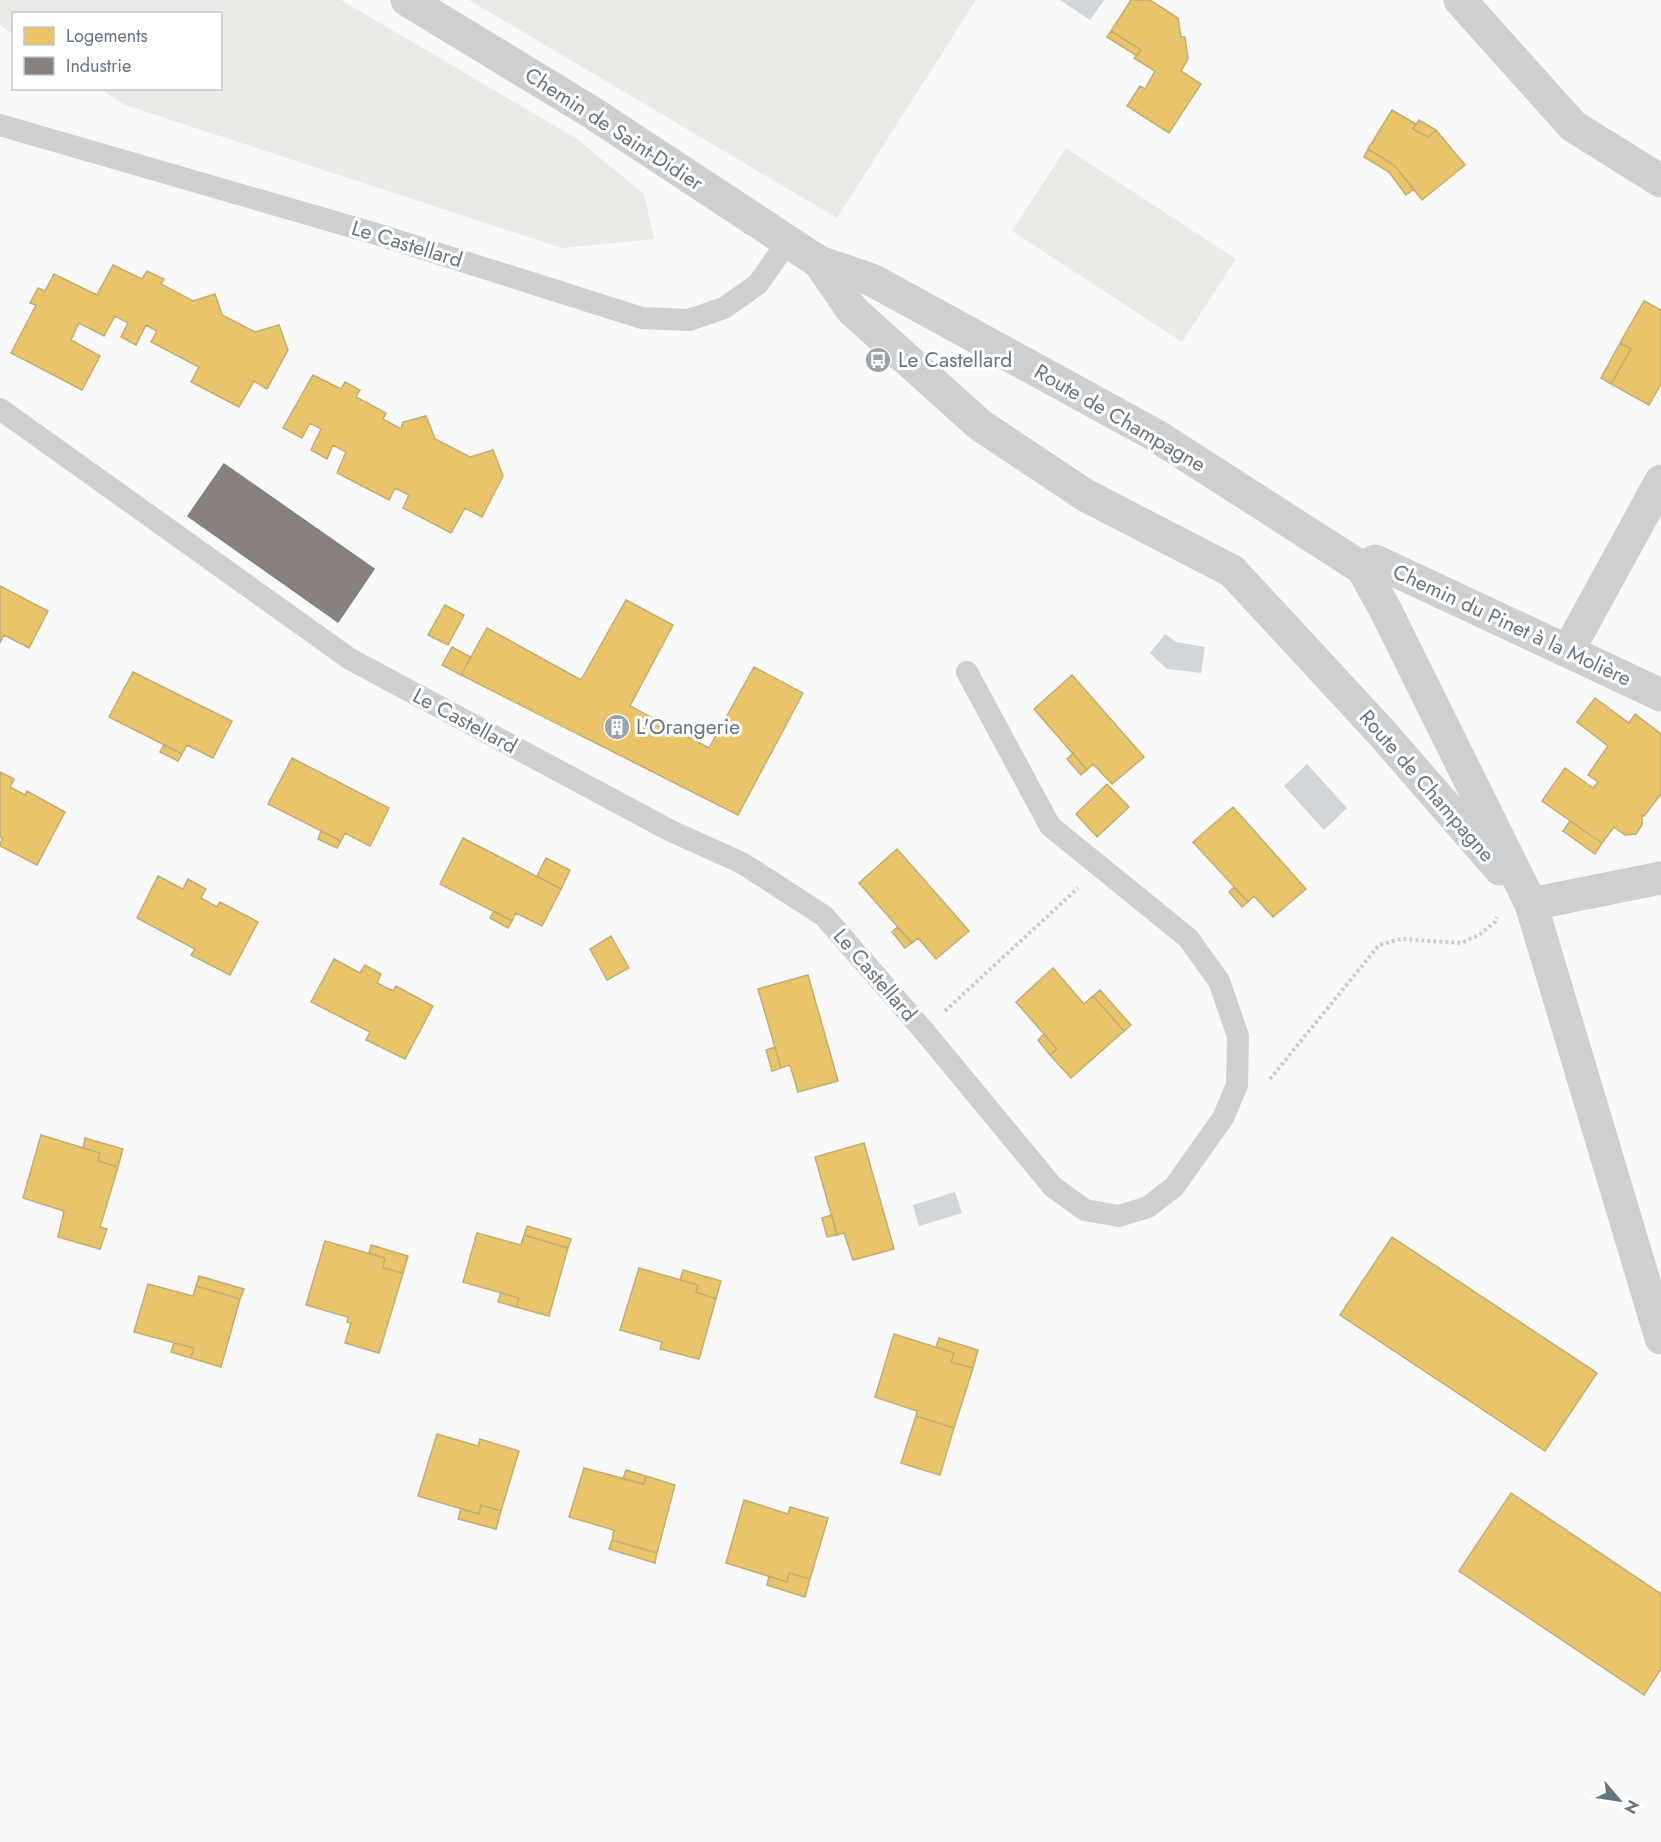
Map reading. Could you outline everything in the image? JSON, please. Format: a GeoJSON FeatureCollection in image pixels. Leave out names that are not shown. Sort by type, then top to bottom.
{"type":"FeatureCollection","features":[{"type":"Feature","properties":{"kind":"street","name":"Chemin de Saint-Didier"},"geometry":{"type":"LineString","coordinates":[[407,0],[588,110],[819,262]]}},
{"type":"Feature","properties":{"kind":"street"},"geometry":{"type":"LineString","coordinates":[[1460,0],[1573,126],[1661,181]]}},
{"type":"Feature","properties":{"kind":"street","name":"Route de Champagne"},"geometry":{"type":"LineString","coordinates":[[819,262],[872,280],[1155,435],[1362,568],[1385,609],[1531,904],[1661,1338]]}},
{"type":"Feature","properties":{"kind":"street","name":"Route de Champagne"},"geometry":{"type":"LineString","coordinates":[[819,262],[852,310],[980,425],[1085,495],[1232,571],[1382,733],[1531,904]]}},
{"type":"Feature","properties":{"kind":"street"},"geometry":{"type":"LineString","coordinates":[[1568,651],[1661,482]]}},
{"type":"Feature","properties":{"kind":"street","name":"Chemin du Pinet à la Molière"},"geometry":{"type":"LineString","coordinates":[[1362,568],[1376,561],[1661,695]]}},
{"type":"Feature","properties":{"kind":"street"},"geometry":{"type":"LineString","coordinates":[[1531,904],[1661,878]]}},
{"type":"Feature","properties":{"kind":"lane","name":"Le Castellard"},"geometry":{"type":"LineString","coordinates":[[0,125],[373,233],[642,318],[689,320],[724,308],[758,284],[788,241]]}},
{"type":"Feature","properties":{"kind":"lane","name":"Le Castellard"},"geometry":{"type":"LineString","coordinates":[[0,409],[350,659],[671,831],[742,863],[824,916],[924,1031],[1053,1187],[1085,1210],[1119,1216],[1148,1207],[1174,1187],[1223,1118],[1237,1085],[1238,1036],[1219,981],[1188,938],[1050,826],[967,672]]}},
{"type":"Feature","properties":{"kind":"path"},"geometry":{"type":"LineString","coordinates":[[924,1031],[1101,867]]}},
{"type":"Feature","properties":{"kind":"path"},"geometry":{"type":"LineString","coordinates":[[1269,1079],[1379,945],[1401,939],[1461,943],[1479,934],[1495,922],[1498,914]]}},
{"type":"Feature","properties":{"kind":"shaded area"},"geometry":{"type":"Polygon","coordinates":[[[0,0],[341,0],[577,139],[644,194],[654,239],[562,248],[125,105],[102,90],[222,90],[222,12],[12,12],[12,33],[0,25],[0,0]]]}},
{"type":"Feature","properties":{"kind":"shaded area"},"geometry":{"type":"Polygon","coordinates":[[[469,0],[976,0],[837,218],[469,0]]]}},
{"type":"Feature","properties":{"kind":"shaded area"},"geometry":{"type":"Polygon","coordinates":[[[1060,0],[1104,0],[1090,20],[1060,0]]]}},
{"type":"Feature","properties":{"kind":"shaded area"},"geometry":{"type":"Polygon","coordinates":[[[1066,148],[1236,259],[1182,342],[1012,231],[1066,148]]]}},
{"type":"Feature","properties":{"kind":"shaded area"},"geometry":{"type":"Polygon","coordinates":[[[1165,634],[1176,642],[1205,647],[1201,673],[1167,669],[1150,653],[1165,634]]]}},
{"type":"Feature","properties":{"kind":"shaded area"},"geometry":{"type":"Polygon","coordinates":[[[1307,764],[1347,808],[1324,830],[1284,786],[1307,764]]]}},
{"type":"Feature","properties":{"kind":"shaded area"},"geometry":{"type":"Polygon","coordinates":[[[955,1192],[962,1213],[919,1226],[913,1205],[955,1192]]]}},
{"type":"Feature","properties":{"kind":"building: Logements"},"geometry":{"type":"Polygon","coordinates":[[[1131,0],[1150,0],[1178,18],[1181,37],[1185,37],[1188,59],[1181,71],[1201,84],[1169,133],[1127,106],[1140,86],[1145,89],[1155,71],[1134,58],[1141,50],[1111,31],[1131,0]]]}},
{"type":"Feature","properties":{"kind":"building: Logements"},"geometry":{"type":"Polygon","coordinates":[[[1111,31],[1141,50],[1137,56],[1107,37],[1111,31]]]}},
{"type":"Feature","properties":{"kind":"building: Logements"},"geometry":{"type":"Polygon","coordinates":[[[1392,110],[1416,124],[1413,129],[1428,137],[1436,130],[1465,165],[1422,200],[1394,165],[1368,149],[1392,110]]]}},
{"type":"Feature","properties":{"kind":"building: Logements"},"geometry":{"type":"Polygon","coordinates":[[[1419,120],[1436,130],[1428,137],[1413,129],[1419,120]]]}},
{"type":"Feature","properties":{"kind":"building: Logements"},"geometry":{"type":"Polygon","coordinates":[[[1368,149],[1394,165],[1414,189],[1406,195],[1389,172],[1364,157],[1368,149]]]}},
{"type":"Feature","properties":{"kind":"building: Logements"},"geometry":{"type":"Polygon","coordinates":[[[113,265],[142,279],[147,271],[164,279],[161,284],[193,301],[215,294],[222,315],[255,332],[279,325],[288,350],[267,389],[254,381],[239,407],[191,382],[199,367],[151,342],[157,331],[146,325],[136,345],[121,337],[128,323],[115,316],[104,336],[79,323],[71,340],[100,356],[82,390],[11,353],[36,305],[30,303],[38,288],[45,291],[54,274],[97,295],[113,265]]]}},
{"type":"Feature","properties":{"kind":"building: Logements"},"geometry":{"type":"Polygon","coordinates":[[[1644,301],[1661,310],[1661,384],[1649,405],[1611,384],[1631,349],[1620,343],[1644,301]]]}},
{"type":"Feature","properties":{"kind":"building: Logements"},"geometry":{"type":"Polygon","coordinates":[[[1620,343],[1631,349],[1611,384],[1601,378],[1620,343]]]}},
{"type":"Feature","properties":{"kind":"building: Logements"},"geometry":{"type":"Polygon","coordinates":[[[313,375],[341,389],[345,382],[360,390],[356,397],[386,413],[383,419],[401,429],[403,422],[426,416],[435,439],[470,457],[493,450],[503,476],[482,517],[465,508],[451,533],[403,508],[409,495],[395,488],[389,500],[337,473],[346,452],[333,445],[327,459],[311,450],[321,429],[310,423],[302,438],[283,428],[313,375]]]}},
{"type":"Feature","properties":{"kind":"building: Logements"},"geometry":{"type":"Polygon","coordinates":[[[0,586],[48,611],[29,648],[4,635],[0,643],[0,586]]]}},
{"type":"Feature","properties":{"kind":"building: Logements","name":"L'Orangerie"},"geometry":{"type":"Polygon","coordinates":[[[626,600],[673,625],[630,706],[709,748],[754,667],[803,693],[738,815],[461,675],[487,628],[581,680],[626,600]]]}},
{"type":"Feature","properties":{"kind":"building: Logements"},"geometry":{"type":"Polygon","coordinates":[[[445,605],[464,615],[448,645],[428,635],[445,605]]]}},
{"type":"Feature","properties":{"kind":"building: Logements"},"geometry":{"type":"Polygon","coordinates":[[[452,647],[471,657],[461,675],[442,665],[452,647]]]}},
{"type":"Feature","properties":{"kind":"building: Logements"},"geometry":{"type":"Polygon","coordinates":[[[133,672],[232,721],[213,758],[187,745],[182,754],[109,717],[133,672]]]}},
{"type":"Feature","properties":{"kind":"building: Logements"},"geometry":{"type":"Polygon","coordinates":[[[1072,675],[1144,757],[1112,784],[1093,764],[1087,770],[1034,709],[1072,675]]]}},
{"type":"Feature","properties":{"kind":"building: Logements"},"geometry":{"type":"Polygon","coordinates":[[[1595,698],[1629,723],[1635,714],[1661,734],[1661,794],[1644,816],[1642,815],[1642,825],[1636,834],[1625,835],[1614,827],[1602,843],[1542,801],[1565,768],[1593,788],[1598,782],[1588,775],[1608,746],[1577,722],[1595,698]]]}},
{"type":"Feature","properties":{"kind":"building: Logements"},"geometry":{"type":"Polygon","coordinates":[[[164,745],[182,754],[178,761],[160,752],[164,745]]]}},
{"type":"Feature","properties":{"kind":"building: Logements"},"geometry":{"type":"Polygon","coordinates":[[[1073,753],[1087,770],[1081,775],[1067,759],[1073,753]]]}},
{"type":"Feature","properties":{"kind":"building: Logements"},"geometry":{"type":"Polygon","coordinates":[[[292,758],[389,808],[370,846],[345,833],[341,841],[268,804],[292,758]]]}},
{"type":"Feature","properties":{"kind":"building: Logements"},"geometry":{"type":"Polygon","coordinates":[[[0,772],[14,779],[10,787],[25,795],[27,791],[65,812],[37,865],[0,846],[2,838],[0,837],[0,772]]]}},
{"type":"Feature","properties":{"kind":"building: Logements"},"geometry":{"type":"Polygon","coordinates":[[[1107,784],[1129,807],[1097,837],[1076,814],[1107,784]]]}},
{"type":"Feature","properties":{"kind":"building: Logements"},"geometry":{"type":"Polygon","coordinates":[[[1233,807],[1306,889],[1273,917],[1254,896],[1248,902],[1193,842],[1233,807]]]}},
{"type":"Feature","properties":{"kind":"building: Logements"},"geometry":{"type":"Polygon","coordinates":[[[1570,821],[1602,843],[1595,854],[1563,831],[1570,821]]]}},
{"type":"Feature","properties":{"kind":"building: Logements"},"geometry":{"type":"Polygon","coordinates":[[[321,831],[341,841],[337,848],[318,839],[321,831]]]}},
{"type":"Feature","properties":{"kind":"building: Logements"},"geometry":{"type":"Polygon","coordinates":[[[463,838],[561,889],[542,926],[516,913],[512,921],[440,884],[463,838]]]}},
{"type":"Feature","properties":{"kind":"building: Logements"},"geometry":{"type":"Polygon","coordinates":[[[897,849],[969,931],[936,959],[918,938],[912,943],[859,883],[897,849]]]}},
{"type":"Feature","properties":{"kind":"building: Logements"},"geometry":{"type":"Polygon","coordinates":[[[546,858],[570,870],[561,889],[537,876],[546,858]]]}},
{"type":"Feature","properties":{"kind":"building: Logements"},"geometry":{"type":"Polygon","coordinates":[[[158,876],[183,889],[188,879],[206,889],[201,898],[217,907],[220,902],[258,922],[230,975],[191,955],[195,949],[137,918],[158,876]]]}},
{"type":"Feature","properties":{"kind":"building: Logements"},"geometry":{"type":"Polygon","coordinates":[[[1234,887],[1248,902],[1242,907],[1229,892],[1234,887]]]}},
{"type":"Feature","properties":{"kind":"building: Logements"},"geometry":{"type":"Polygon","coordinates":[[[494,911],[512,921],[508,928],[490,918],[494,911]]]}},
{"type":"Feature","properties":{"kind":"building: Logements"},"geometry":{"type":"Polygon","coordinates":[[[897,927],[912,943],[905,948],[892,932],[897,927]]]}},
{"type":"Feature","properties":{"kind":"building: Logements"},"geometry":{"type":"Polygon","coordinates":[[[611,936],[629,968],[607,980],[590,949],[611,936]]]}},
{"type":"Feature","properties":{"kind":"building: Logements"},"geometry":{"type":"Polygon","coordinates":[[[334,959],[360,973],[365,965],[381,974],[377,983],[393,991],[396,986],[433,1006],[405,1059],[366,1040],[370,1032],[311,1002],[334,959]]]}},
{"type":"Feature","properties":{"kind":"building: Logements"},"geometry":{"type":"Polygon","coordinates":[[[1053,968],[1084,1004],[1093,996],[1124,1031],[1071,1078],[1050,1055],[1057,1049],[1016,1002],[1053,968]]]}},
{"type":"Feature","properties":{"kind":"building: Logements"},"geometry":{"type":"Polygon","coordinates":[[[808,975],[838,1081],[798,1092],[790,1065],[781,1068],[758,989],[808,975]]]}},
{"type":"Feature","properties":{"kind":"building: Logements"},"geometry":{"type":"Polygon","coordinates":[[[1100,990],[1131,1025],[1124,1031],[1093,996],[1100,990]]]}},
{"type":"Feature","properties":{"kind":"building: Logements"},"geometry":{"type":"Polygon","coordinates":[[[1044,1034],[1057,1049],[1050,1055],[1038,1040],[1044,1034]]]}},
{"type":"Feature","properties":{"kind":"building: Logements"},"geometry":{"type":"Polygon","coordinates":[[[775,1047],[781,1068],[772,1071],[766,1050],[775,1047]]]}},
{"type":"Feature","properties":{"kind":"building: Logements"},"geometry":{"type":"Polygon","coordinates":[[[41,1135],[100,1153],[98,1161],[118,1167],[100,1227],[107,1229],[100,1249],[58,1237],[64,1211],[23,1198],[41,1135]]]}},
{"type":"Feature","properties":{"kind":"building: Logements"},"geometry":{"type":"Polygon","coordinates":[[[85,1138],[123,1149],[118,1167],[98,1161],[100,1153],[83,1148],[85,1138]]]}},
{"type":"Feature","properties":{"kind":"building: Logements"},"geometry":{"type":"Polygon","coordinates":[[[864,1143],[894,1249],[853,1260],[844,1233],[837,1235],[815,1157],[864,1143]]]}},
{"type":"Feature","properties":{"kind":"building: Logements"},"geometry":{"type":"Polygon","coordinates":[[[832,1215],[837,1235],[827,1237],[822,1218],[832,1215]]]}},
{"type":"Feature","properties":{"kind":"building: Logements"},"geometry":{"type":"Polygon","coordinates":[[[527,1226],[571,1239],[568,1248],[524,1235],[527,1226]]]}},
{"type":"Feature","properties":{"kind":"building: Logements"},"geometry":{"type":"Polygon","coordinates":[[[477,1233],[521,1245],[524,1235],[568,1248],[549,1316],[516,1307],[519,1298],[463,1282],[477,1233]]]}},
{"type":"Feature","properties":{"kind":"building: Logements"},"geometry":{"type":"Polygon","coordinates":[[[1392,1237],[1597,1373],[1545,1451],[1340,1315],[1392,1237]]]}},
{"type":"Feature","properties":{"kind":"building: Logements"},"geometry":{"type":"Polygon","coordinates":[[[325,1241],[385,1258],[383,1268],[403,1273],[379,1353],[345,1343],[351,1323],[347,1322],[348,1317],[306,1305],[325,1241]]]}},
{"type":"Feature","properties":{"kind":"building: Logements"},"geometry":{"type":"Polygon","coordinates":[[[371,1245],[408,1256],[403,1273],[383,1268],[385,1258],[369,1253],[371,1245]]]}},
{"type":"Feature","properties":{"kind":"building: Logements"},"geometry":{"type":"Polygon","coordinates":[[[639,1268],[698,1285],[696,1292],[716,1299],[699,1359],[660,1349],[662,1342],[620,1330],[639,1268]]]}},
{"type":"Feature","properties":{"kind":"building: Logements"},"geometry":{"type":"Polygon","coordinates":[[[683,1270],[721,1281],[716,1299],[696,1292],[698,1285],[680,1280],[683,1270]]]}},
{"type":"Feature","properties":{"kind":"building: Logements"},"geometry":{"type":"Polygon","coordinates":[[[199,1276],[244,1289],[240,1299],[196,1286],[199,1276]]]}},
{"type":"Feature","properties":{"kind":"building: Logements"},"geometry":{"type":"Polygon","coordinates":[[[148,1284],[193,1296],[196,1286],[240,1299],[221,1367],[191,1358],[194,1348],[134,1332],[148,1284]]]}},
{"type":"Feature","properties":{"kind":"building: Logements"},"geometry":{"type":"Polygon","coordinates":[[[501,1293],[519,1298],[516,1307],[498,1302],[501,1293]]]}},
{"type":"Feature","properties":{"kind":"building: Logements"},"geometry":{"type":"Polygon","coordinates":[[[894,1334],[954,1353],[951,1362],[973,1368],[954,1428],[916,1416],[917,1411],[875,1397],[894,1334]]]}},
{"type":"Feature","properties":{"kind":"building: Logements"},"geometry":{"type":"Polygon","coordinates":[[[939,1338],[978,1350],[973,1368],[951,1362],[954,1353],[936,1347],[939,1338]]]}},
{"type":"Feature","properties":{"kind":"building: Logements"},"geometry":{"type":"Polygon","coordinates":[[[174,1343],[194,1348],[191,1358],[171,1352],[174,1343]]]}},
{"type":"Feature","properties":{"kind":"building: Logements"},"geometry":{"type":"Polygon","coordinates":[[[916,1416],[954,1428],[940,1475],[901,1463],[916,1416]]]}},
{"type":"Feature","properties":{"kind":"building: Logements"},"geometry":{"type":"Polygon","coordinates":[[[437,1434],[478,1446],[480,1439],[519,1451],[501,1511],[481,1505],[479,1514],[418,1496],[437,1434]]]}},
{"type":"Feature","properties":{"kind":"building: Logements"},"geometry":{"type":"Polygon","coordinates":[[[584,1468],[644,1484],[646,1476],[675,1485],[657,1553],[612,1540],[614,1530],[569,1517],[584,1468]]]}},
{"type":"Feature","properties":{"kind":"building: Logements"},"geometry":{"type":"Polygon","coordinates":[[[626,1470],[646,1476],[644,1484],[623,1479],[626,1470]]]}},
{"type":"Feature","properties":{"kind":"building: Logements"},"geometry":{"type":"Polygon","coordinates":[[[1511,1493],[1661,1594],[1661,1669],[1644,1695],[1459,1571],[1511,1493]]]}},
{"type":"Feature","properties":{"kind":"building: Logements"},"geometry":{"type":"Polygon","coordinates":[[[744,1500],[788,1514],[790,1507],[828,1518],[810,1579],[789,1573],[787,1582],[726,1563],[744,1500]]]}},
{"type":"Feature","properties":{"kind":"building: Logements"},"geometry":{"type":"Polygon","coordinates":[[[481,1505],[501,1511],[496,1529],[458,1519],[461,1509],[479,1514],[481,1505]]]}},
{"type":"Feature","properties":{"kind":"building: Logements"},"geometry":{"type":"Polygon","coordinates":[[[612,1540],[657,1553],[655,1563],[609,1549],[612,1540]]]}},
{"type":"Feature","properties":{"kind":"building: Logements"},"geometry":{"type":"Polygon","coordinates":[[[789,1573],[810,1579],[805,1597],[767,1585],[769,1576],[787,1582],[789,1573]]]}},
{"type":"Feature","properties":{"kind":"building: Industrie"},"geometry":{"type":"Polygon","coordinates":[[[224,464],[374,569],[338,622],[188,516],[224,464]]]}},
{"type":"Feature","properties":{"kind":"place","name":"Le Castellard"},"geometry":{"type":"Point","coordinates":[878,360]}},
{"type":"Feature","properties":{"kind":"place","name":"L'Orangerie"},"geometry":{"type":"Point","coordinates":[617,727]}}]}
